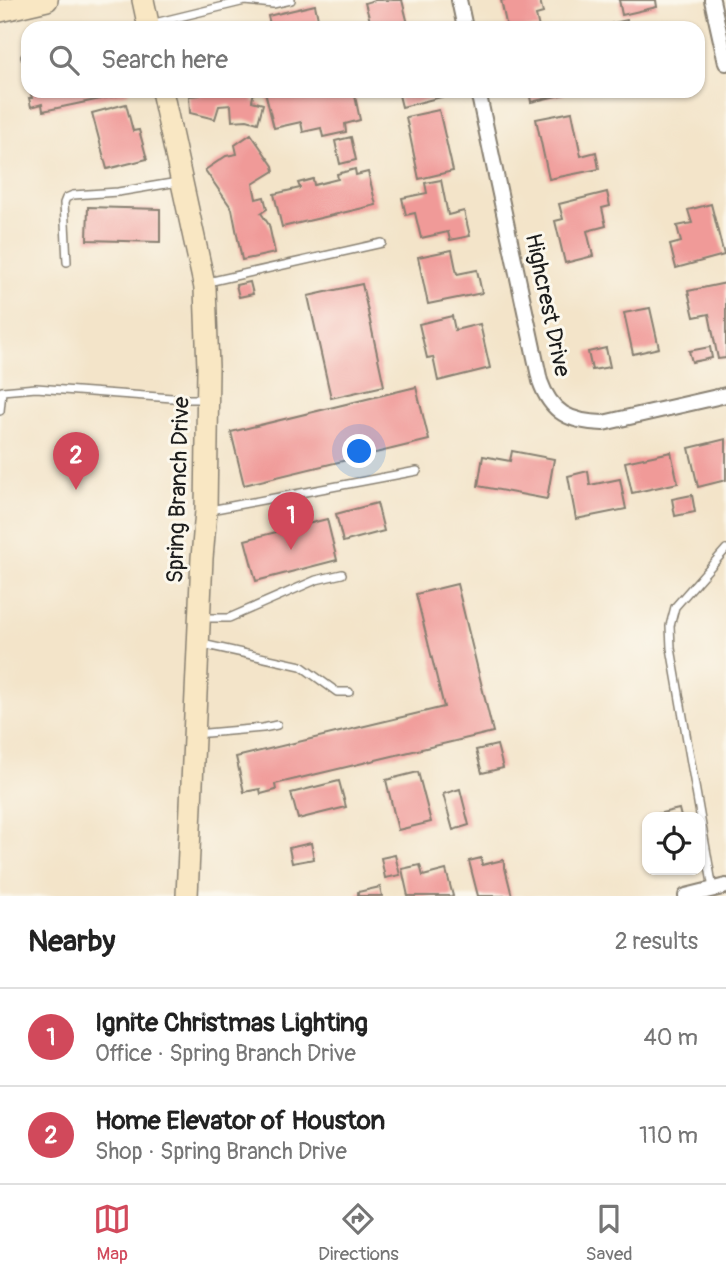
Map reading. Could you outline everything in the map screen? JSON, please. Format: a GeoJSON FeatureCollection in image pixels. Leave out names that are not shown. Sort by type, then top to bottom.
{"type":"FeatureCollection","features":[{"type":"Feature","properties":{"kind":"street"},"geometry":{"type":"LineString","coordinates":[[0,11],[47,0]]}},
{"type":"Feature","properties":{"kind":"street"},"geometry":{"type":"LineString","coordinates":[[143,0],[144,21]]}},
{"type":"Feature","properties":{"kind":"street"},"geometry":{"type":"LineString","coordinates":[[459,0],[464,21]]}},
{"type":"Feature","properties":{"kind":"street"},"geometry":{"type":"LineString","coordinates":[[712,0],[726,63]]}},
{"type":"Feature","properties":{"kind":"street","name":"Spring Branch Drive"},"geometry":{"type":"LineString","coordinates":[[164,98],[203,283],[208,368],[206,511],[187,896]]}},
{"type":"Feature","properties":{"kind":"street","name":"Highcrest Drive"},"geometry":{"type":"LineString","coordinates":[[479,98],[545,396],[561,414],[582,422],[603,423],[726,396]]}},
{"type":"Feature","properties":{"kind":"street"},"geometry":{"type":"LineString","coordinates":[[686,896],[713,891]]}},
{"type":"Feature","properties":{"kind":"lane"},"geometry":{"type":"LineString","coordinates":[[167,21],[245,1],[273,4],[291,0]]}},
{"type":"Feature","properties":{"kind":"lane"},"geometry":{"type":"LineString","coordinates":[[67,262],[66,198],[182,181]]}},
{"type":"Feature","properties":{"kind":"lane"},"geometry":{"type":"LineString","coordinates":[[203,283],[382,243]]}},
{"type":"Feature","properties":{"kind":"lane"},"geometry":{"type":"LineString","coordinates":[[0,411],[2,391],[36,388],[208,399]]}},
{"type":"Feature","properties":{"kind":"lane"},"geometry":{"type":"LineString","coordinates":[[206,511],[418,471]]}},
{"type":"Feature","properties":{"kind":"lane"},"geometry":{"type":"LineString","coordinates":[[713,891],[671,648],[670,626],[675,607],[726,549]]}},
{"type":"Feature","properties":{"kind":"lane"},"geometry":{"type":"LineString","coordinates":[[199,618],[229,618],[316,580],[342,574]]}},
{"type":"Feature","properties":{"kind":"lane"},"geometry":{"type":"LineString","coordinates":[[198,643],[301,667],[337,692],[349,692]]}},
{"type":"Feature","properties":{"kind":"lane"},"geometry":{"type":"LineString","coordinates":[[194,734],[277,725]]}},
{"type":"Feature","properties":{"kind":"building"},"geometry":{"type":"Polygon","coordinates":[[[375,0],[402,0],[407,21],[370,21],[365,3],[375,0]]]}},
{"type":"Feature","properties":{"kind":"building"},"geometry":{"type":"Polygon","coordinates":[[[501,0],[540,0],[543,13],[536,15],[537,21],[506,21],[501,0]]]}},
{"type":"Feature","properties":{"kind":"building"},"geometry":{"type":"Polygon","coordinates":[[[619,0],[656,0],[657,7],[622,15],[619,0]]]}},
{"type":"Feature","properties":{"kind":"building"},"geometry":{"type":"Polygon","coordinates":[[[315,5],[318,21],[269,21],[268,16],[315,5]]]}},
{"type":"Feature","properties":{"kind":"building"},"geometry":{"type":"Polygon","coordinates":[[[29,98],[105,98],[43,111],[42,104],[31,107],[29,98]]]}},
{"type":"Feature","properties":{"kind":"building"},"geometry":{"type":"Polygon","coordinates":[[[189,98],[253,98],[252,101],[263,104],[258,123],[247,120],[232,121],[231,105],[219,106],[215,119],[190,113],[189,98]]]}},
{"type":"Feature","properties":{"kind":"building"},"geometry":{"type":"Polygon","coordinates":[[[266,98],[355,98],[360,120],[345,124],[346,132],[323,137],[321,128],[303,132],[301,122],[274,128],[266,98]]]}},
{"type":"Feature","properties":{"kind":"building"},"geometry":{"type":"Polygon","coordinates":[[[400,98],[437,98],[402,107],[400,98]]]}},
{"type":"Feature","properties":{"kind":"building"},"geometry":{"type":"Polygon","coordinates":[[[530,98],[548,98],[531,102],[530,98]]]}},
{"type":"Feature","properties":{"kind":"building"},"geometry":{"type":"Polygon","coordinates":[[[126,104],[133,131],[139,130],[147,159],[107,169],[92,113],[126,104]]]}},
{"type":"Feature","properties":{"kind":"building"},"geometry":{"type":"Polygon","coordinates":[[[439,110],[453,171],[419,179],[406,117],[439,110]]]}},
{"type":"Feature","properties":{"kind":"building"},"geometry":{"type":"Polygon","coordinates":[[[572,112],[581,156],[596,152],[599,169],[549,179],[536,119],[572,112]]]}},
{"type":"Feature","properties":{"kind":"building"},"geometry":{"type":"Polygon","coordinates":[[[251,134],[273,166],[274,171],[253,184],[256,199],[264,197],[267,209],[261,213],[269,225],[275,253],[242,260],[232,209],[205,170],[226,156],[237,154],[235,145],[251,134]]]}},
{"type":"Feature","properties":{"kind":"building"},"geometry":{"type":"Polygon","coordinates":[[[351,137],[356,160],[340,164],[335,141],[351,137]]]}},
{"type":"Feature","properties":{"kind":"building"},"geometry":{"type":"Polygon","coordinates":[[[355,169],[356,175],[368,172],[376,205],[282,227],[274,194],[300,188],[298,183],[313,179],[314,185],[338,179],[337,174],[355,169]]]}},
{"type":"Feature","properties":{"kind":"building"},"geometry":{"type":"Polygon","coordinates":[[[441,180],[448,215],[464,211],[470,236],[450,240],[448,232],[421,238],[415,213],[406,215],[402,198],[427,193],[425,183],[441,180]]]}},
{"type":"Feature","properties":{"kind":"building"},"geometry":{"type":"Polygon","coordinates":[[[607,192],[610,206],[602,208],[606,226],[587,231],[593,256],[565,263],[555,221],[563,219],[559,204],[607,192]]]}},
{"type":"Feature","properties":{"kind":"building"},"geometry":{"type":"Polygon","coordinates":[[[711,204],[724,255],[676,268],[670,245],[681,242],[677,226],[692,223],[688,210],[711,204]]]}},
{"type":"Feature","properties":{"kind":"building"},"geometry":{"type":"Polygon","coordinates":[[[88,207],[160,209],[160,242],[87,240],[88,207]]]}},
{"type":"Feature","properties":{"kind":"building"},"geometry":{"type":"Polygon","coordinates":[[[452,250],[457,274],[477,270],[482,293],[428,304],[418,257],[452,250]]]}},
{"type":"Feature","properties":{"kind":"building"},"geometry":{"type":"Polygon","coordinates":[[[250,282],[253,294],[239,297],[236,285],[250,282]]]}},
{"type":"Feature","properties":{"kind":"building"},"geometry":{"type":"Polygon","coordinates":[[[726,283],[726,358],[718,359],[709,314],[694,317],[688,291],[726,283]]]}},
{"type":"Feature","properties":{"kind":"building"},"geometry":{"type":"Polygon","coordinates":[[[362,284],[384,386],[331,398],[308,296],[362,284]]]}},
{"type":"Feature","properties":{"kind":"building"},"geometry":{"type":"Polygon","coordinates":[[[650,308],[659,348],[633,354],[624,313],[650,308]]]}},
{"type":"Feature","properties":{"kind":"building"},"geometry":{"type":"Polygon","coordinates":[[[452,316],[455,330],[480,324],[490,368],[438,381],[433,357],[427,358],[419,324],[452,316]]]}},
{"type":"Feature","properties":{"kind":"building"},"geometry":{"type":"Polygon","coordinates":[[[710,347],[712,358],[692,362],[689,351],[710,347]]]}},
{"type":"Feature","properties":{"kind":"building"},"geometry":{"type":"Polygon","coordinates":[[[606,348],[610,367],[592,370],[588,352],[606,348]]]}},
{"type":"Feature","properties":{"kind":"building"},"geometry":{"type":"Polygon","coordinates":[[[416,387],[429,440],[244,485],[231,432],[416,387]]]}},
{"type":"Feature","properties":{"kind":"building"},"geometry":{"type":"Polygon","coordinates":[[[726,439],[726,480],[698,487],[689,448],[726,439]]]}},
{"type":"Feature","properties":{"kind":"building"},"geometry":{"type":"Polygon","coordinates":[[[512,451],[554,459],[547,499],[478,486],[483,456],[510,461],[512,451]]]}},
{"type":"Feature","properties":{"kind":"building"},"geometry":{"type":"Polygon","coordinates":[[[671,452],[678,483],[632,493],[625,462],[671,452]]]}},
{"type":"Feature","properties":{"kind":"building"},"geometry":{"type":"Polygon","coordinates":[[[588,471],[590,485],[620,479],[626,509],[576,519],[568,476],[588,471]]]}},
{"type":"Feature","properties":{"kind":"building"},"geometry":{"type":"Polygon","coordinates":[[[692,495],[695,512],[675,516],[672,499],[692,495]]]}},
{"type":"Feature","properties":{"kind":"building"},"geometry":{"type":"Polygon","coordinates":[[[377,503],[384,531],[343,542],[336,514],[377,503]]]}},
{"type":"Feature","properties":{"kind":"building"},"geometry":{"type":"Polygon","coordinates":[[[327,519],[337,560],[256,581],[245,540],[327,519]]]}},
{"type":"Feature","properties":{"kind":"building"},"geometry":{"type":"Polygon","coordinates":[[[457,584],[493,732],[275,784],[276,790],[261,794],[260,789],[244,792],[236,757],[444,707],[416,594],[457,584]]]}},
{"type":"Feature","properties":{"kind":"building"},"geometry":{"type":"Polygon","coordinates":[[[497,745],[503,768],[482,773],[476,750],[497,745]]]}},
{"type":"Feature","properties":{"kind":"building"},"geometry":{"type":"Polygon","coordinates":[[[418,772],[431,822],[398,830],[386,780],[418,772]]]}},
{"type":"Feature","properties":{"kind":"building"},"geometry":{"type":"Polygon","coordinates":[[[339,781],[346,807],[298,819],[291,793],[339,781]]]}},
{"type":"Feature","properties":{"kind":"building"},"geometry":{"type":"Polygon","coordinates":[[[460,789],[469,825],[453,830],[443,794],[460,789]]]}},
{"type":"Feature","properties":{"kind":"building"},"geometry":{"type":"Polygon","coordinates":[[[311,843],[314,859],[292,863],[289,848],[311,843]]]}},
{"type":"Feature","properties":{"kind":"building"},"geometry":{"type":"Polygon","coordinates":[[[395,855],[400,875],[385,878],[381,858],[395,855]]]}},
{"type":"Feature","properties":{"kind":"building"},"geometry":{"type":"Polygon","coordinates":[[[481,858],[482,865],[503,860],[512,896],[478,896],[469,861],[481,858]]]}},
{"type":"Feature","properties":{"kind":"building"},"geometry":{"type":"Polygon","coordinates":[[[420,865],[423,876],[446,870],[453,896],[408,896],[402,869],[420,865]]]}},
{"type":"Feature","properties":{"kind":"building"},"geometry":{"type":"Polygon","coordinates":[[[380,887],[382,896],[358,896],[358,892],[380,887]]]}},
{"type":"Feature","properties":{"kind":"place","name":"Home Elevator of Houston"},"geometry":{"type":"Point","coordinates":[76,490]}},
{"type":"Feature","properties":{"kind":"place","name":"Ignite Christmas Lighting"},"geometry":{"type":"Point","coordinates":[291,550]}}]}
